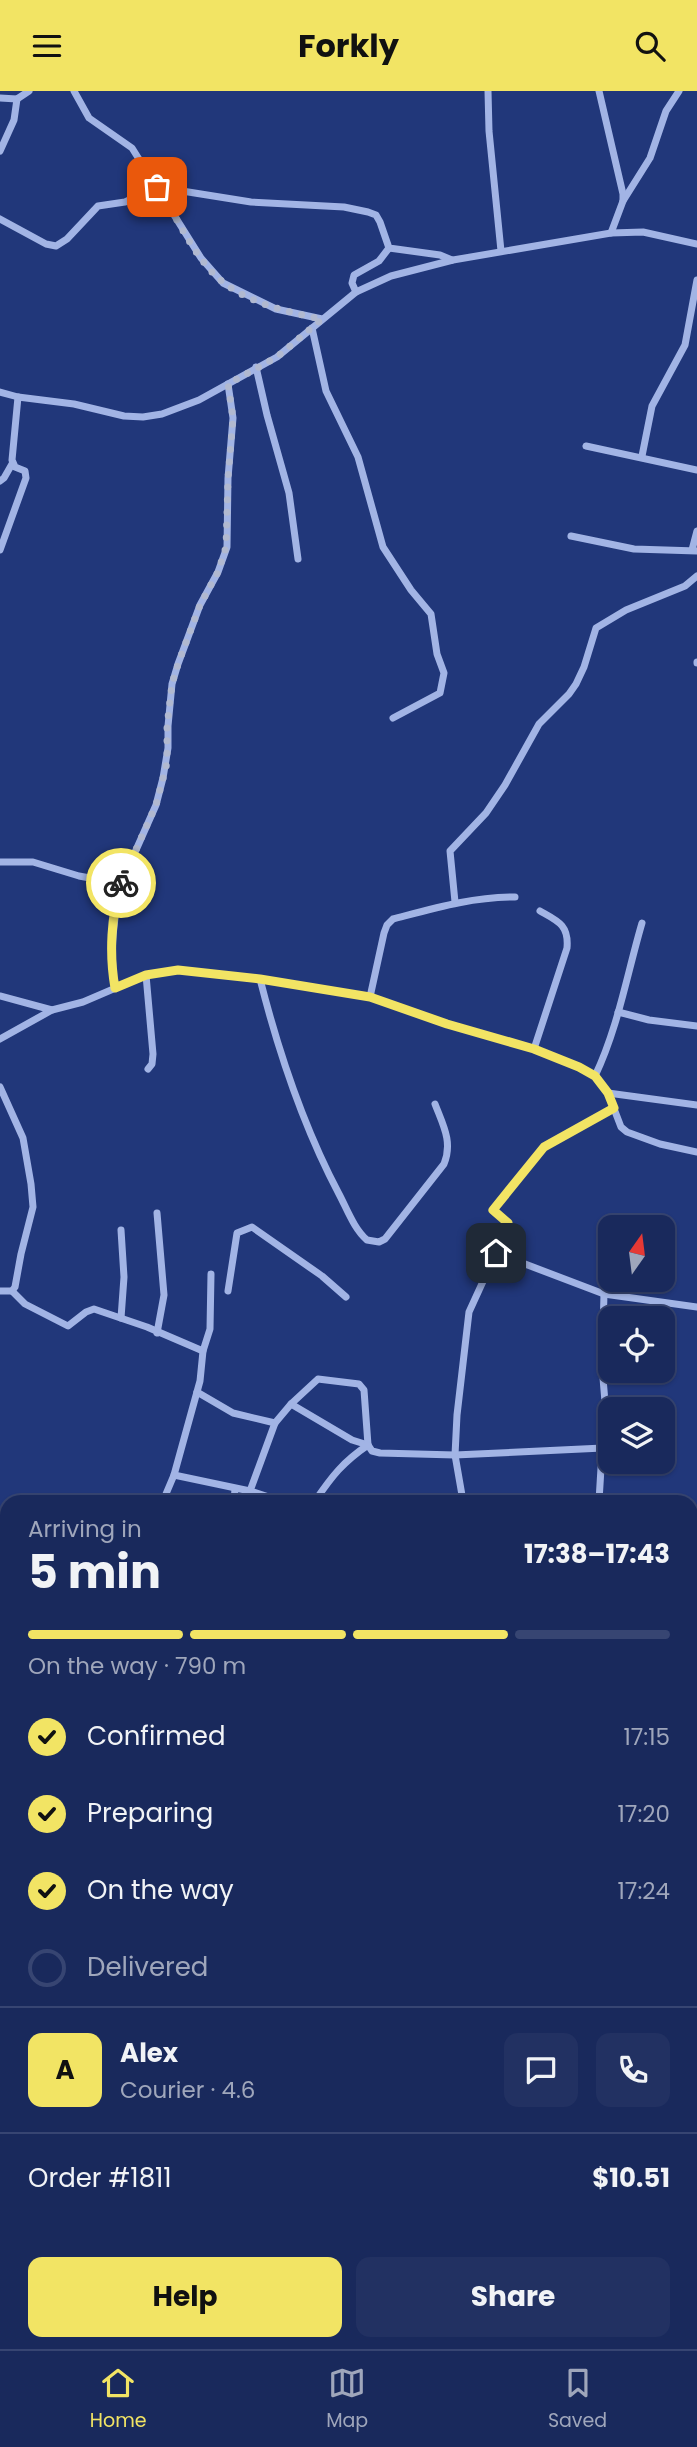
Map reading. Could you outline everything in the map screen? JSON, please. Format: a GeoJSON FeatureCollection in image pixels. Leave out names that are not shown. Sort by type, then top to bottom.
{"type":"FeatureCollection","features":[{"type":"Feature","properties":{"kind":"street"},"geometry":{"type":"LineString","coordinates":[[0,98],[17,99],[29,91]]}},
{"type":"Feature","properties":{"kind":"street"},"geometry":{"type":"LineString","coordinates":[[74,91],[89,118],[132,148],[201,258],[223,283],[276,309],[322,319]]}},
{"type":"Feature","properties":{"kind":"street"},"geometry":{"type":"LineString","coordinates":[[488,91],[489,131],[501,251]]}},
{"type":"Feature","properties":{"kind":"street"},"geometry":{"type":"LineString","coordinates":[[599,91],[623,201]]}},
{"type":"Feature","properties":{"kind":"street"},"geometry":{"type":"LineString","coordinates":[[611,233],[623,201],[650,158],[666,111],[679,91]]}},
{"type":"Feature","properties":{"kind":"street"},"geometry":{"type":"LineString","coordinates":[[0,151],[14,120],[17,99]]}},
{"type":"Feature","properties":{"kind":"street"},"geometry":{"type":"LineString","coordinates":[[0,219],[46,244],[56,246],[67,239],[98,206],[125,202],[157,187],[251,202],[344,207],[368,212],[376,215],[389,248]]}},
{"type":"Feature","properties":{"kind":"street"},"geometry":{"type":"LineString","coordinates":[[0,392],[74,404],[124,416],[142,417],[180,408],[277,357],[356,292],[391,276],[453,260],[611,233],[643,232],[697,244]]}},
{"type":"Feature","properties":{"kind":"street"},"geometry":{"type":"LineString","coordinates":[[389,248],[440,255],[453,260]]}},
{"type":"Feature","properties":{"kind":"street"},"geometry":{"type":"LineString","coordinates":[[356,292],[352,283],[354,275],[379,261],[389,248]]}},
{"type":"Feature","properties":{"kind":"street"},"geometry":{"type":"LineString","coordinates":[[642,456],[652,407],[685,345],[697,280]]}},
{"type":"Feature","properties":{"kind":"street"},"geometry":{"type":"LineString","coordinates":[[312,328],[326,391],[358,457],[371,512],[383,547],[411,590],[431,614],[434,624],[437,654],[444,673],[443,689],[440,694],[393,718]]}},
{"type":"Feature","properties":{"kind":"street"},"geometry":{"type":"LineString","coordinates":[[257,366],[264,403],[289,493],[298,559]]}},
{"type":"Feature","properties":{"kind":"street"},"geometry":{"type":"LineString","coordinates":[[115,988],[111,965],[112,934],[120,886],[156,805],[167,763],[167,726],[172,684],[178,664],[226,547],[233,418],[228,384]]}},
{"type":"Feature","properties":{"kind":"street"},"geometry":{"type":"LineString","coordinates":[[0,481],[12,464],[18,397]]}},
{"type":"Feature","properties":{"kind":"street"},"geometry":{"type":"LineString","coordinates":[[586,446],[697,470]]}},
{"type":"Feature","properties":{"kind":"street"},"geometry":{"type":"LineString","coordinates":[[0,550],[26,478],[25,471],[12,464]]}},
{"type":"Feature","properties":{"kind":"street"},"geometry":{"type":"LineString","coordinates":[[571,536],[634,549],[694,551],[697,531]]}},
{"type":"Feature","properties":{"kind":"street"},"geometry":{"type":"LineString","coordinates":[[455,902],[450,852],[492,803],[538,723],[576,684],[587,660],[596,628],[626,610],[685,586],[697,576]]}},
{"type":"Feature","properties":{"kind":"street"},"geometry":{"type":"LineString","coordinates":[[0,862],[33,862],[79,876],[113,881],[120,886]]}},
{"type":"Feature","properties":{"kind":"street"},"geometry":{"type":"LineString","coordinates":[[370,997],[387,925],[393,919],[455,902],[488,897],[515,897]]}},
{"type":"Feature","properties":{"kind":"street"},"geometry":{"type":"LineString","coordinates":[[534,1049],[567,948],[568,936],[561,924],[540,911]]}},
{"type":"Feature","properties":{"kind":"street"},"geometry":{"type":"LineString","coordinates":[[595,1076],[612,1038],[642,923]]}},
{"type":"Feature","properties":{"kind":"street"},"geometry":{"type":"LineString","coordinates":[[0,1039],[52,1010],[83,1002],[146,975],[178,970],[260,979],[370,997],[447,1024],[534,1049],[595,1076],[608,1093],[621,1127],[627,1132],[697,1153]]}},
{"type":"Feature","properties":{"kind":"street"},"geometry":{"type":"LineString","coordinates":[[146,975],[153,1054],[152,1064],[148,1069]]}},
{"type":"Feature","properties":{"kind":"street"},"geometry":{"type":"LineString","coordinates":[[260,979],[276,1044],[303,1115],[324,1165],[354,1223],[367,1240],[379,1242],[385,1239],[444,1164],[448,1153],[448,1139],[435,1104]]}},
{"type":"Feature","properties":{"kind":"street"},"geometry":{"type":"LineString","coordinates":[[0,996],[52,1010]]}},
{"type":"Feature","properties":{"kind":"street"},"geometry":{"type":"LineString","coordinates":[[618,1011],[649,1020],[697,1026]]}},
{"type":"Feature","properties":{"kind":"street"},"geometry":{"type":"LineString","coordinates":[[0,1087],[23,1139],[33,1207],[12,1291]]}},
{"type":"Feature","properties":{"kind":"street"},"geometry":{"type":"LineString","coordinates":[[608,1093],[697,1105]]}},
{"type":"Feature","properties":{"kind":"street"},"geometry":{"type":"LineString","coordinates":[[462,1495],[455,1455],[468,1313],[508,1223],[493,1210],[544,1147],[614,1108]]}},
{"type":"Feature","properties":{"kind":"street"},"geometry":{"type":"LineString","coordinates":[[157,1213],[164,1295],[157,1333]]}},
{"type":"Feature","properties":{"kind":"street"},"geometry":{"type":"LineString","coordinates":[[228,1291],[237,1233],[252,1227],[322,1276],[346,1297]]}},
{"type":"Feature","properties":{"kind":"street"},"geometry":{"type":"LineString","coordinates":[[121,1230],[124,1277],[121,1318]]}},
{"type":"Feature","properties":{"kind":"street"},"geometry":{"type":"LineString","coordinates":[[496,1253],[604,1294],[697,1307]]}},
{"type":"Feature","properties":{"kind":"street"},"geometry":{"type":"LineString","coordinates":[[166,1495],[174,1475],[197,1392],[203,1351],[210,1329],[211,1274]]}},
{"type":"Feature","properties":{"kind":"street"},"geometry":{"type":"LineString","coordinates":[[0,1291],[12,1291],[24,1304],[68,1326],[92,1309],[203,1351]]}},
{"type":"Feature","properties":{"kind":"street"},"geometry":{"type":"LineString","coordinates":[[604,1294],[602,1333],[605,1397]]}},
{"type":"Feature","properties":{"kind":"street"},"geometry":{"type":"LineString","coordinates":[[250,1491],[275,1423],[291,1404],[318,1380],[363,1386],[368,1445],[372,1451],[380,1453],[455,1455],[598,1448]]}},
{"type":"Feature","properties":{"kind":"street"},"geometry":{"type":"LineString","coordinates":[[197,1392],[233,1413],[275,1423]]}},
{"type":"Feature","properties":{"kind":"street"},"geometry":{"type":"LineString","coordinates":[[291,1404],[352,1440],[368,1445]]}},
{"type":"Feature","properties":{"kind":"street"},"geometry":{"type":"LineString","coordinates":[[320,1495],[334,1472],[368,1445]]}},
{"type":"Feature","properties":{"kind":"street"},"geometry":{"type":"LineString","coordinates":[[600,1495],[602,1474]]}},
{"type":"Feature","properties":{"kind":"street"},"geometry":{"type":"LineString","coordinates":[[174,1475],[262,1495]]}},
{"type":"Feature","properties":{"kind":"street"},"geometry":{"type":"LineString","coordinates":[[234,1495],[235,1489]]}},
{"type":"Feature","properties":{"kind":"way so far"},"geometry":{"type":"LineString","coordinates":[[121,883],[156,805],[167,763],[167,726],[172,684],[178,664],[226,547],[233,418],[228,384],[277,357],[322,319],[276,309],[223,283],[201,258],[157,187]]}},
{"type":"Feature","properties":{"kind":"route"},"geometry":{"type":"LineString","coordinates":[[121,883],[112,934],[111,965],[115,988],[146,975],[178,970],[260,979],[370,997],[447,1024],[534,1049],[595,1076],[608,1093],[614,1108],[544,1147],[505,1193],[493,1210],[508,1223],[496,1253]]}}]}
